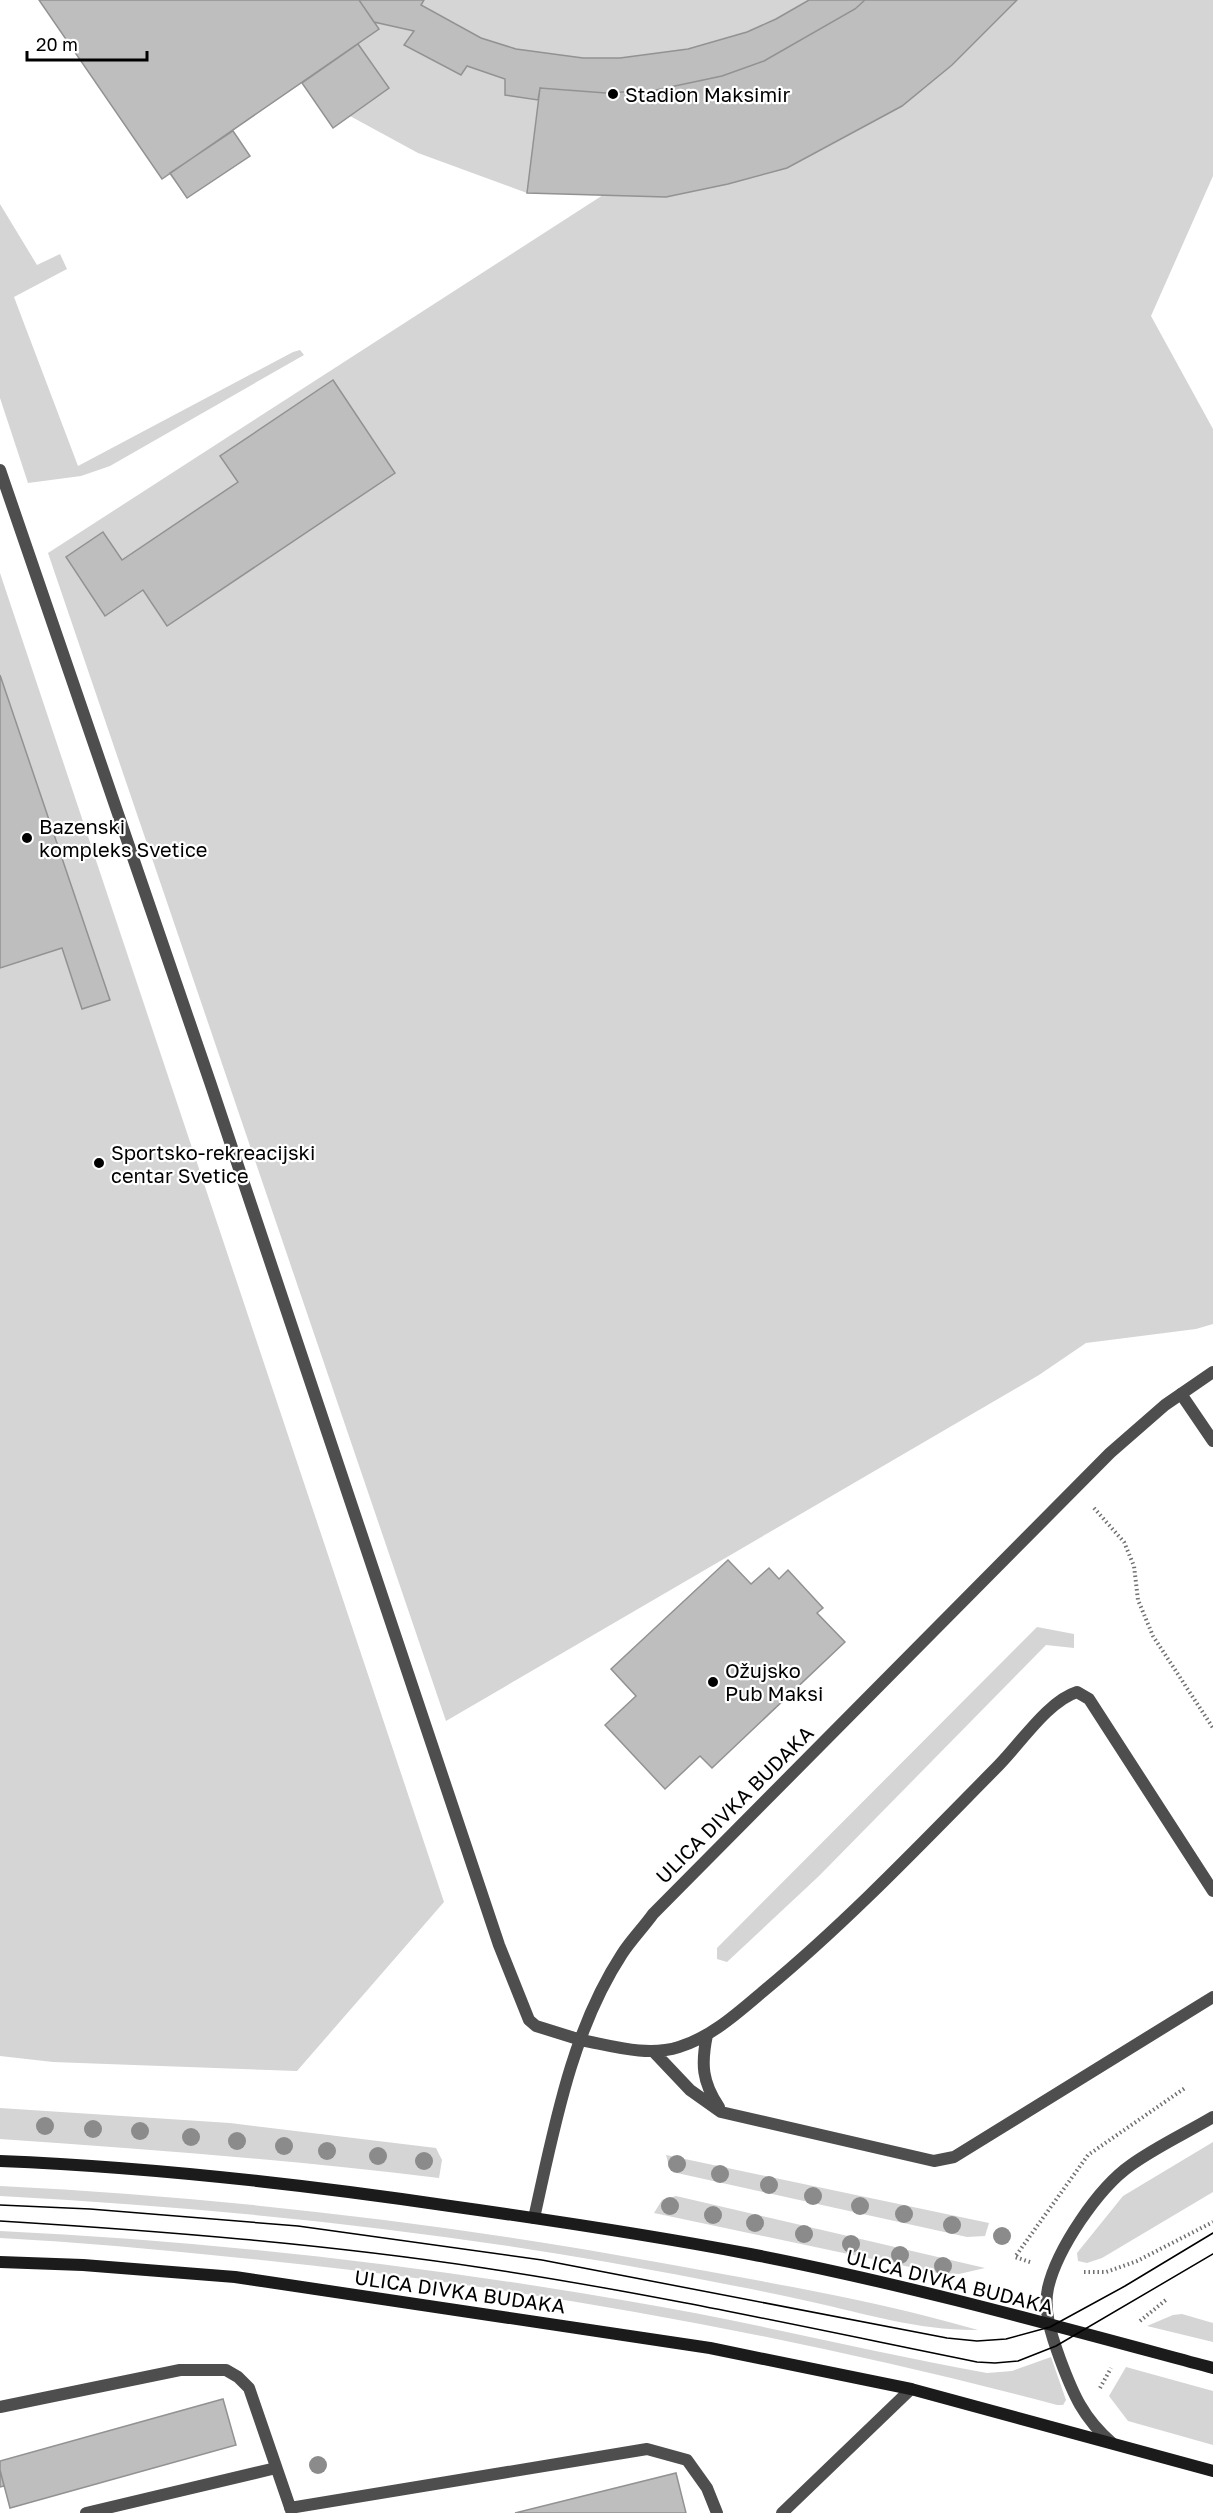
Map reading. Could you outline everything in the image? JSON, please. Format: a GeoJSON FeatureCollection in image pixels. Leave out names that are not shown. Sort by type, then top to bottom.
{"type":"FeatureCollection","features":[{"type":"Feature","properties":{"kind":"street"},"geometry":{"type":"LineString","coordinates":[[0,470],[210,1082],[503,1954],[529,2020],[536,2026],[581,2040],[654,2052],[680,2047],[707,2035],[736,2015],[812,1951],[1001,1763],[1050,1709],[1065,1696],[1077,1692],[1089,1699],[1213,1892]]}},
{"type":"Feature","properties":{"kind":"street","name":"ULICA DIVKA BUDAKA"},"geometry":{"type":"LineString","coordinates":[[534,2218],[551,2133],[581,2040],[609,1977],[622,1954],[668,1898],[1110,1453],[1165,1405],[1213,1372]]}},
{"type":"Feature","properties":{"kind":"street"},"geometry":{"type":"LineString","coordinates":[[1181,1394],[1213,1441]]}},
{"type":"Feature","properties":{"kind":"street"},"geometry":{"type":"LineString","coordinates":[[654,2052],[690,2090],[721,2112],[934,2161],[954,2157],[1213,1997]]}},
{"type":"Feature","properties":{"kind":"street"},"geometry":{"type":"LineString","coordinates":[[707,2035],[703,2054],[704,2073],[708,2091],[721,2112]]}},
{"type":"Feature","properties":{"kind":"street"},"geometry":{"type":"LineString","coordinates":[[1112,2443],[1097,2430],[1078,2402],[1049,2325],[1048,2289],[1056,2268],[1084,2215],[1107,2185],[1130,2165],[1213,2117]]}},
{"type":"Feature","properties":{"kind":"street","name":"ULICA DIVKA BUDAKA"},"geometry":{"type":"LineString","coordinates":[[0,2162],[80,2164],[309,2186],[534,2218],[750,2254],[891,2285],[1213,2368]]}},
{"type":"Feature","properties":{"kind":"street","name":"ULICA DIVKA BUDAKA"},"geometry":{"type":"LineString","coordinates":[[0,2262],[83,2265],[235,2277],[710,2348],[911,2389],[1213,2471]]}},
{"type":"Feature","properties":{"kind":"street"},"geometry":{"type":"LineString","coordinates":[[0,2407],[180,2370],[226,2370],[238,2377],[249,2388],[291,2510],[647,2449],[687,2460],[707,2488],[717,2513]]}},
{"type":"Feature","properties":{"kind":"street"},"geometry":{"type":"LineString","coordinates":[[782,2513],[911,2389]]}},
{"type":"Feature","properties":{"kind":"street"},"geometry":{"type":"LineString","coordinates":[[86,2513],[276,2468]]}},
{"type":"Feature","properties":{"kind":"path"},"geometry":{"type":"LineString","coordinates":[[1091,1504],[1124,1542],[1134,1566],[1138,1600],[1153,1636],[1213,1728]]}},
{"type":"Feature","properties":{"kind":"path"},"geometry":{"type":"LineString","coordinates":[[1084,2271],[1106,2272],[1137,2261],[1213,2222]]}},
{"type":"Feature","properties":{"kind":"path"},"geometry":{"type":"LineString","coordinates":[[1136,2325],[1167,2299]]}},
{"type":"Feature","properties":{"kind":"path"},"geometry":{"type":"LineString","coordinates":[[1100,2388],[1113,2365]]}},
{"type":"Feature","properties":{"kind":"shaded area"},"geometry":{"type":"Polygon","coordinates":[[[39,0],[1213,0],[1213,176],[1151,316],[1213,429],[1213,1324],[1196,1329],[1086,1343],[1039,1375],[446,1721],[48,553],[603,195],[527,193],[418,153],[350,116],[333,128],[302,83],[233,130],[250,156],[187,198],[39,0]]]}},
{"type":"Feature","properties":{"kind":"shaded area"},"geometry":{"type":"Polygon","coordinates":[[[0,204],[37,265],[60,254],[67,269],[14,297],[78,466],[293,352],[300,350],[304,355],[110,466],[81,476],[28,483],[0,398],[0,204]]]}},
{"type":"Feature","properties":{"kind":"shaded area","name":"Sportsko-rekreacijski centar Svetice"},"geometry":{"type":"Polygon","coordinates":[[[0,573],[444,1902],[297,2071],[53,2062],[0,2056],[0,573]]]}},
{"type":"Feature","properties":{"kind":"shaded area"},"geometry":{"type":"Polygon","coordinates":[[[1037,1627],[1074,1634],[1074,1648],[1046,1645],[819,1876],[727,1962],[717,1959],[717,1948],[1037,1627]]]}},
{"type":"Feature","properties":{"kind":"shaded area"},"geometry":{"type":"Polygon","coordinates":[[[0,2108],[230,2123],[436,2148],[442,2160],[439,2178],[220,2156],[0,2139],[0,2108]]]}},
{"type":"Feature","properties":{"kind":"shaded area"},"geometry":{"type":"Polygon","coordinates":[[[1213,2142],[1213,2192],[1102,2258],[1087,2263],[1078,2261],[1077,2253],[1123,2196],[1213,2142]]]}},
{"type":"Feature","properties":{"kind":"shaded area"},"geometry":{"type":"Polygon","coordinates":[[[666,2155],[989,2223],[985,2236],[967,2237],[677,2173],[669,2166],[666,2155]]]}},
{"type":"Feature","properties":{"kind":"shaded area"},"geometry":{"type":"Polygon","coordinates":[[[0,2186],[249,2205],[497,2236],[820,2292],[978,2330],[915,2325],[710,2281],[456,2238],[228,2212],[0,2196],[0,2186]]]}},
{"type":"Feature","properties":{"kind":"shaded area"},"geometry":{"type":"Polygon","coordinates":[[[676,2196],[985,2268],[959,2274],[938,2273],[654,2213],[662,2200],[676,2196]]]}},
{"type":"Feature","properties":{"kind":"shaded area"},"geometry":{"type":"Polygon","coordinates":[[[0,2231],[236,2248],[472,2276],[673,2309],[987,2373],[1012,2371],[1051,2357],[1066,2400],[1063,2405],[1057,2405],[853,2355],[647,2314],[544,2297],[335,2268],[144,2249],[0,2238],[0,2231]]]}},
{"type":"Feature","properties":{"kind":"shaded area"},"geometry":{"type":"Polygon","coordinates":[[[1182,2314],[1213,2323],[1213,2342],[1147,2326],[1173,2315],[1182,2314]]]}},
{"type":"Feature","properties":{"kind":"shaded area"},"geometry":{"type":"Polygon","coordinates":[[[1126,2367],[1213,2391],[1213,2445],[1128,2421],[1109,2396],[1126,2367]]]}},
{"type":"Feature","properties":{"kind":"building"},"geometry":{"type":"Polygon","coordinates":[[[39,0],[359,0],[379,29],[162,179],[39,0]]]}},
{"type":"Feature","properties":{"kind":"building"},"geometry":{"type":"Polygon","coordinates":[[[359,0],[424,0],[421,5],[481,38],[516,49],[583,58],[620,58],[688,49],[747,32],[809,0],[865,0],[855,9],[764,61],[722,76],[656,90],[606,93],[540,88],[538,100],[505,95],[505,79],[467,66],[461,75],[404,45],[414,31],[374,22],[359,0]]]}},
{"type":"Feature","properties":{"kind":"building"},"geometry":{"type":"Polygon","coordinates":[[[865,0],[1017,0],[952,65],[902,106],[787,168],[728,184],[666,197],[527,193],[540,88],[606,93],[656,90],[722,76],[764,61],[855,9],[865,0]]]}},
{"type":"Feature","properties":{"kind":"building"},"geometry":{"type":"Polygon","coordinates":[[[358,44],[389,88],[333,128],[302,83],[358,44]]]}},
{"type":"Feature","properties":{"kind":"building"},"geometry":{"type":"Polygon","coordinates":[[[233,131],[250,156],[187,198],[170,173],[233,131]]]}},
{"type":"Feature","properties":{"kind":"building"},"geometry":{"type":"Polygon","coordinates":[[[333,380],[395,473],[167,626],[143,590],[105,616],[66,557],[103,532],[122,560],[238,482],[220,456],[333,380]]]}},
{"type":"Feature","properties":{"kind":"building","name":"Bazenski kompleks Svetice"},"geometry":{"type":"Polygon","coordinates":[[[0,675],[110,1000],[82,1009],[62,948],[0,968],[0,675]]]}},
{"type":"Feature","properties":{"kind":"building","name":"Ožujsko Pub Maksi"},"geometry":{"type":"Polygon","coordinates":[[[728,1560],[751,1584],[769,1568],[779,1579],[788,1570],[823,1608],[817,1613],[845,1642],[712,1768],[700,1756],[665,1789],[605,1725],[636,1696],[611,1669],[728,1560]]]}},
{"type":"Feature","properties":{"kind":"building"},"geometry":{"type":"Polygon","coordinates":[[[223,2399],[236,2445],[10,2508],[0,2470],[0,2461],[223,2399]]]}},
{"type":"Feature","properties":{"kind":"building"},"geometry":{"type":"Polygon","coordinates":[[[0,2470],[4,2486],[0,2487],[0,2470]]]}},
{"type":"Feature","properties":{"kind":"building"},"geometry":{"type":"Polygon","coordinates":[[[676,2473],[686,2513],[515,2513],[676,2473]]]}},
{"type":"Feature","properties":{"kind":"tram line"},"geometry":{"type":"LineString","coordinates":[[0,2205],[90,2209],[298,2226],[542,2260],[947,2338],[977,2341],[1006,2339],[1050,2327],[1125,2286],[1213,2233]]}},
{"type":"Feature","properties":{"kind":"tram line"},"geometry":{"type":"LineString","coordinates":[[0,2221],[243,2239],[484,2268],[670,2300],[977,2362],[995,2363],[1018,2361],[1056,2346],[1213,2254]]}},
{"type":"Feature","properties":{"kind":"place","name":"Stadion Maksimir"},"geometry":{"type":"Point","coordinates":[613,94]}},
{"type":"Feature","properties":{"kind":"place","name":"Bazenski kompleks Svetice"},"geometry":{"type":"Point","coordinates":[27,838]}},
{"type":"Feature","properties":{"kind":"place","name":"Sportsko-rekreacijski centar Svetice"},"geometry":{"type":"Point","coordinates":[99,1163]}},
{"type":"Feature","properties":{"kind":"place","name":"Ožujsko Pub Maksi"},"geometry":{"type":"Point","coordinates":[713,1682]}}]}
